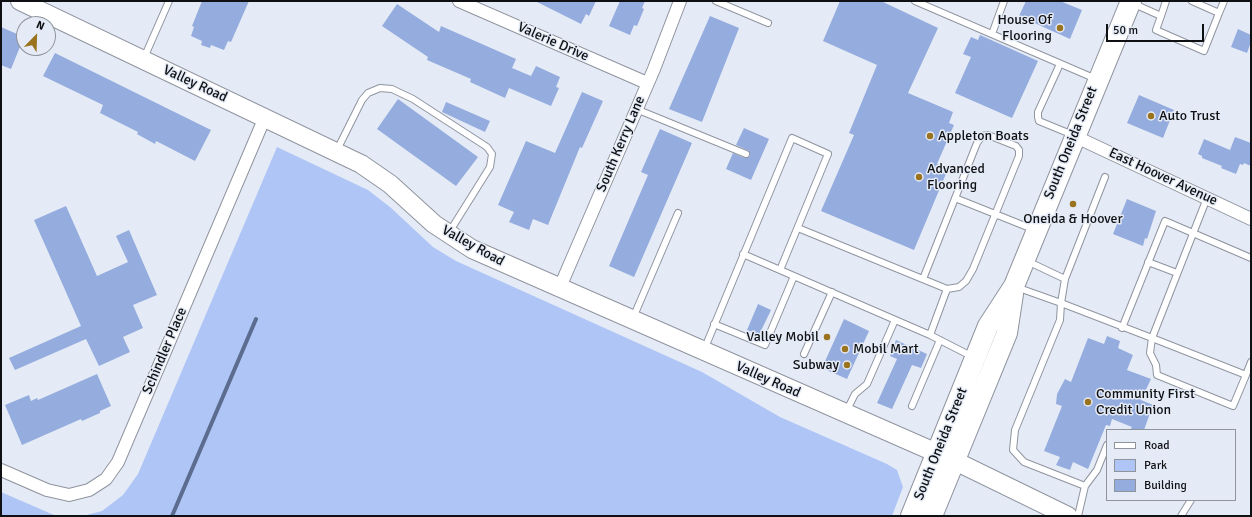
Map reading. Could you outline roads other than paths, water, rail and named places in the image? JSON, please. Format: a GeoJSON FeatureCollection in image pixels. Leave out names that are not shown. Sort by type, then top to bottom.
{"type":"FeatureCollection","features":[{"type":"Feature","properties":{"kind":"main road","name":"South Oneida Street"},"geometry":{"type":"LineString","coordinates":[[932,516],[946,457],[976,358],[988,326],[1014,286],[1129,1]]}},
{"type":"Feature","properties":{"kind":"main road","name":"South Oneida Street"},"geometry":{"type":"LineString","coordinates":[[911,516],[946,457],[1007,333],[1014,286]]}},
{"type":"Feature","properties":{"kind":"street","name":"Valley Road"},"geometry":{"type":"LineString","coordinates":[[20,1],[337,151],[390,184],[434,224],[479,252],[845,414],[946,457],[1068,516]]}},
{"type":"Feature","properties":{"kind":"street","name":"Valerie Drive"},"geometry":{"type":"LineString","coordinates":[[459,1],[647,83]]}},
{"type":"Feature","properties":{"kind":"street","name":"South Kerry Lane"},"geometry":{"type":"LineString","coordinates":[[560,287],[647,83],[680,1]]}},
{"type":"Feature","properties":{"kind":"street","name":"Schindler Place"},"geometry":{"type":"LineString","coordinates":[[1,470],[46,490],[69,495],[89,490],[106,479],[118,462],[265,117]]}},
{"type":"Feature","properties":{"kind":"street","name":"East Hoover Avenue"},"geometry":{"type":"LineString","coordinates":[[1074,136],[1251,219]]}},
{"type":"Feature","properties":{"kind":"lane"},"geometry":{"type":"LineString","coordinates":[[143,60],[169,1]]}},
{"type":"Feature","properties":{"kind":"lane"},"geometry":{"type":"LineString","coordinates":[[716,1],[768,23]]}},
{"type":"Feature","properties":{"kind":"lane"},"geometry":{"type":"LineString","coordinates":[[915,1],[1098,79]]}},
{"type":"Feature","properties":{"kind":"lane"},"geometry":{"type":"LineString","coordinates":[[992,34],[1004,1]]}},
{"type":"Feature","properties":{"kind":"lane"},"geometry":{"type":"LineString","coordinates":[[1129,1],[1161,16]]}},
{"type":"Feature","properties":{"kind":"lane"},"geometry":{"type":"LineString","coordinates":[[1166,1],[1156,30],[1204,51],[1224,1]]}},
{"type":"Feature","properties":{"kind":"lane"},"geometry":{"type":"LineString","coordinates":[[1192,1],[1219,12]]}},
{"type":"Feature","properties":{"kind":"lane"},"geometry":{"type":"LineString","coordinates":[[1060,64],[1038,112],[1038,117],[1039,121],[1074,136]]}},
{"type":"Feature","properties":{"kind":"lane"},"geometry":{"type":"LineString","coordinates":[[337,151],[362,100],[368,93],[380,88],[392,89],[413,98],[487,147],[492,154],[490,167],[448,234]]}},
{"type":"Feature","properties":{"kind":"lane"},"geometry":{"type":"LineString","coordinates":[[636,109],[746,154]]}},
{"type":"Feature","properties":{"kind":"lane"},"geometry":{"type":"LineString","coordinates":[[798,228],[947,289],[959,287],[966,281],[996,214],[1019,156],[1019,150],[1016,146],[988,135],[982,136],[977,143],[923,279]]}},
{"type":"Feature","properties":{"kind":"lane"},"geometry":{"type":"LineString","coordinates":[[703,351],[792,138],[828,154],[780,270]]}},
{"type":"Feature","properties":{"kind":"lane"},"geometry":{"type":"LineString","coordinates":[[1085,486],[1024,462],[1013,450],[1015,430],[1060,320],[1065,279],[1105,177]]}},
{"type":"Feature","properties":{"kind":"lane"},"geometry":{"type":"LineString","coordinates":[[955,198],[1036,230]]}},
{"type":"Feature","properties":{"kind":"lane"},"geometry":{"type":"LineString","coordinates":[[1207,198],[1152,338],[1150,353],[1156,365],[1157,375],[1233,406],[1251,362]]}},
{"type":"Feature","properties":{"kind":"lane"},"geometry":{"type":"LineString","coordinates":[[632,319],[678,213]]}},
{"type":"Feature","properties":{"kind":"lane"},"geometry":{"type":"LineString","coordinates":[[1122,328],[1165,221],[1251,258]]}},
{"type":"Feature","properties":{"kind":"lane"},"geometry":{"type":"LineString","coordinates":[[743,254],[930,335],[976,358]]}},
{"type":"Feature","properties":{"kind":"lane"},"geometry":{"type":"LineString","coordinates":[[1024,260],[1065,279]]}},
{"type":"Feature","properties":{"kind":"lane"},"geometry":{"type":"LineString","coordinates":[[1148,262],[1177,273]]}},
{"type":"Feature","properties":{"kind":"lane"},"geometry":{"type":"LineString","coordinates":[[714,324],[765,345],[794,276]]}},
{"type":"Feature","properties":{"kind":"lane"},"geometry":{"type":"LineString","coordinates":[[1014,286],[1122,328],[1152,338],[1246,376]]}},
{"type":"Feature","properties":{"kind":"lane"},"geometry":{"type":"LineString","coordinates":[[930,335],[947,289]]}},
{"type":"Feature","properties":{"kind":"lane"},"geometry":{"type":"LineString","coordinates":[[804,354],[832,292]]}},
{"type":"Feature","properties":{"kind":"lane"},"geometry":{"type":"LineString","coordinates":[[845,414],[855,394],[867,384],[895,320]]}},
{"type":"Feature","properties":{"kind":"lane"},"geometry":{"type":"LineString","coordinates":[[912,406],[940,340]]}},
{"type":"Feature","properties":{"kind":"lane"},"geometry":{"type":"LineString","coordinates":[[1078,516],[1085,486],[1097,470],[1106,448]]}},
{"type":"Feature","properties":{"kind":"lane"},"geometry":{"type":"LineString","coordinates":[[1181,516],[1190,501]]}},
{"type":"Feature","properties":{"kind":"waterway"},"geometry":{"type":"LineString","coordinates":[[172,516],[256,319]]}},
{"type":"Feature","properties":{"kind":"place","name":"House Of Flooring"},"geometry":{"type":"Point","coordinates":[1060,28]}},
{"type":"Feature","properties":{"kind":"place","name":"Auto Trust"},"geometry":{"type":"Point","coordinates":[1151,116]}},
{"type":"Feature","properties":{"kind":"place","name":"Appleton Boats"},"geometry":{"type":"Point","coordinates":[930,136]}},
{"type":"Feature","properties":{"kind":"place","name":"Advanced Flooring"},"geometry":{"type":"Point","coordinates":[919,177]}},
{"type":"Feature","properties":{"kind":"place","name":"Oneida & Hoover"},"geometry":{"type":"Point","coordinates":[1073,204]}},
{"type":"Feature","properties":{"kind":"place","name":"Valley Mobil"},"geometry":{"type":"Point","coordinates":[827,337]}},
{"type":"Feature","properties":{"kind":"place","name":"Mobil Mart"},"geometry":{"type":"Point","coordinates":[845,349]}},
{"type":"Feature","properties":{"kind":"place","name":"Subway"},"geometry":{"type":"Point","coordinates":[847,365]}},
{"type":"Feature","properties":{"kind":"place","name":"Community First Credit Union"},"geometry":{"type":"Point","coordinates":[1088,402]}}]}
